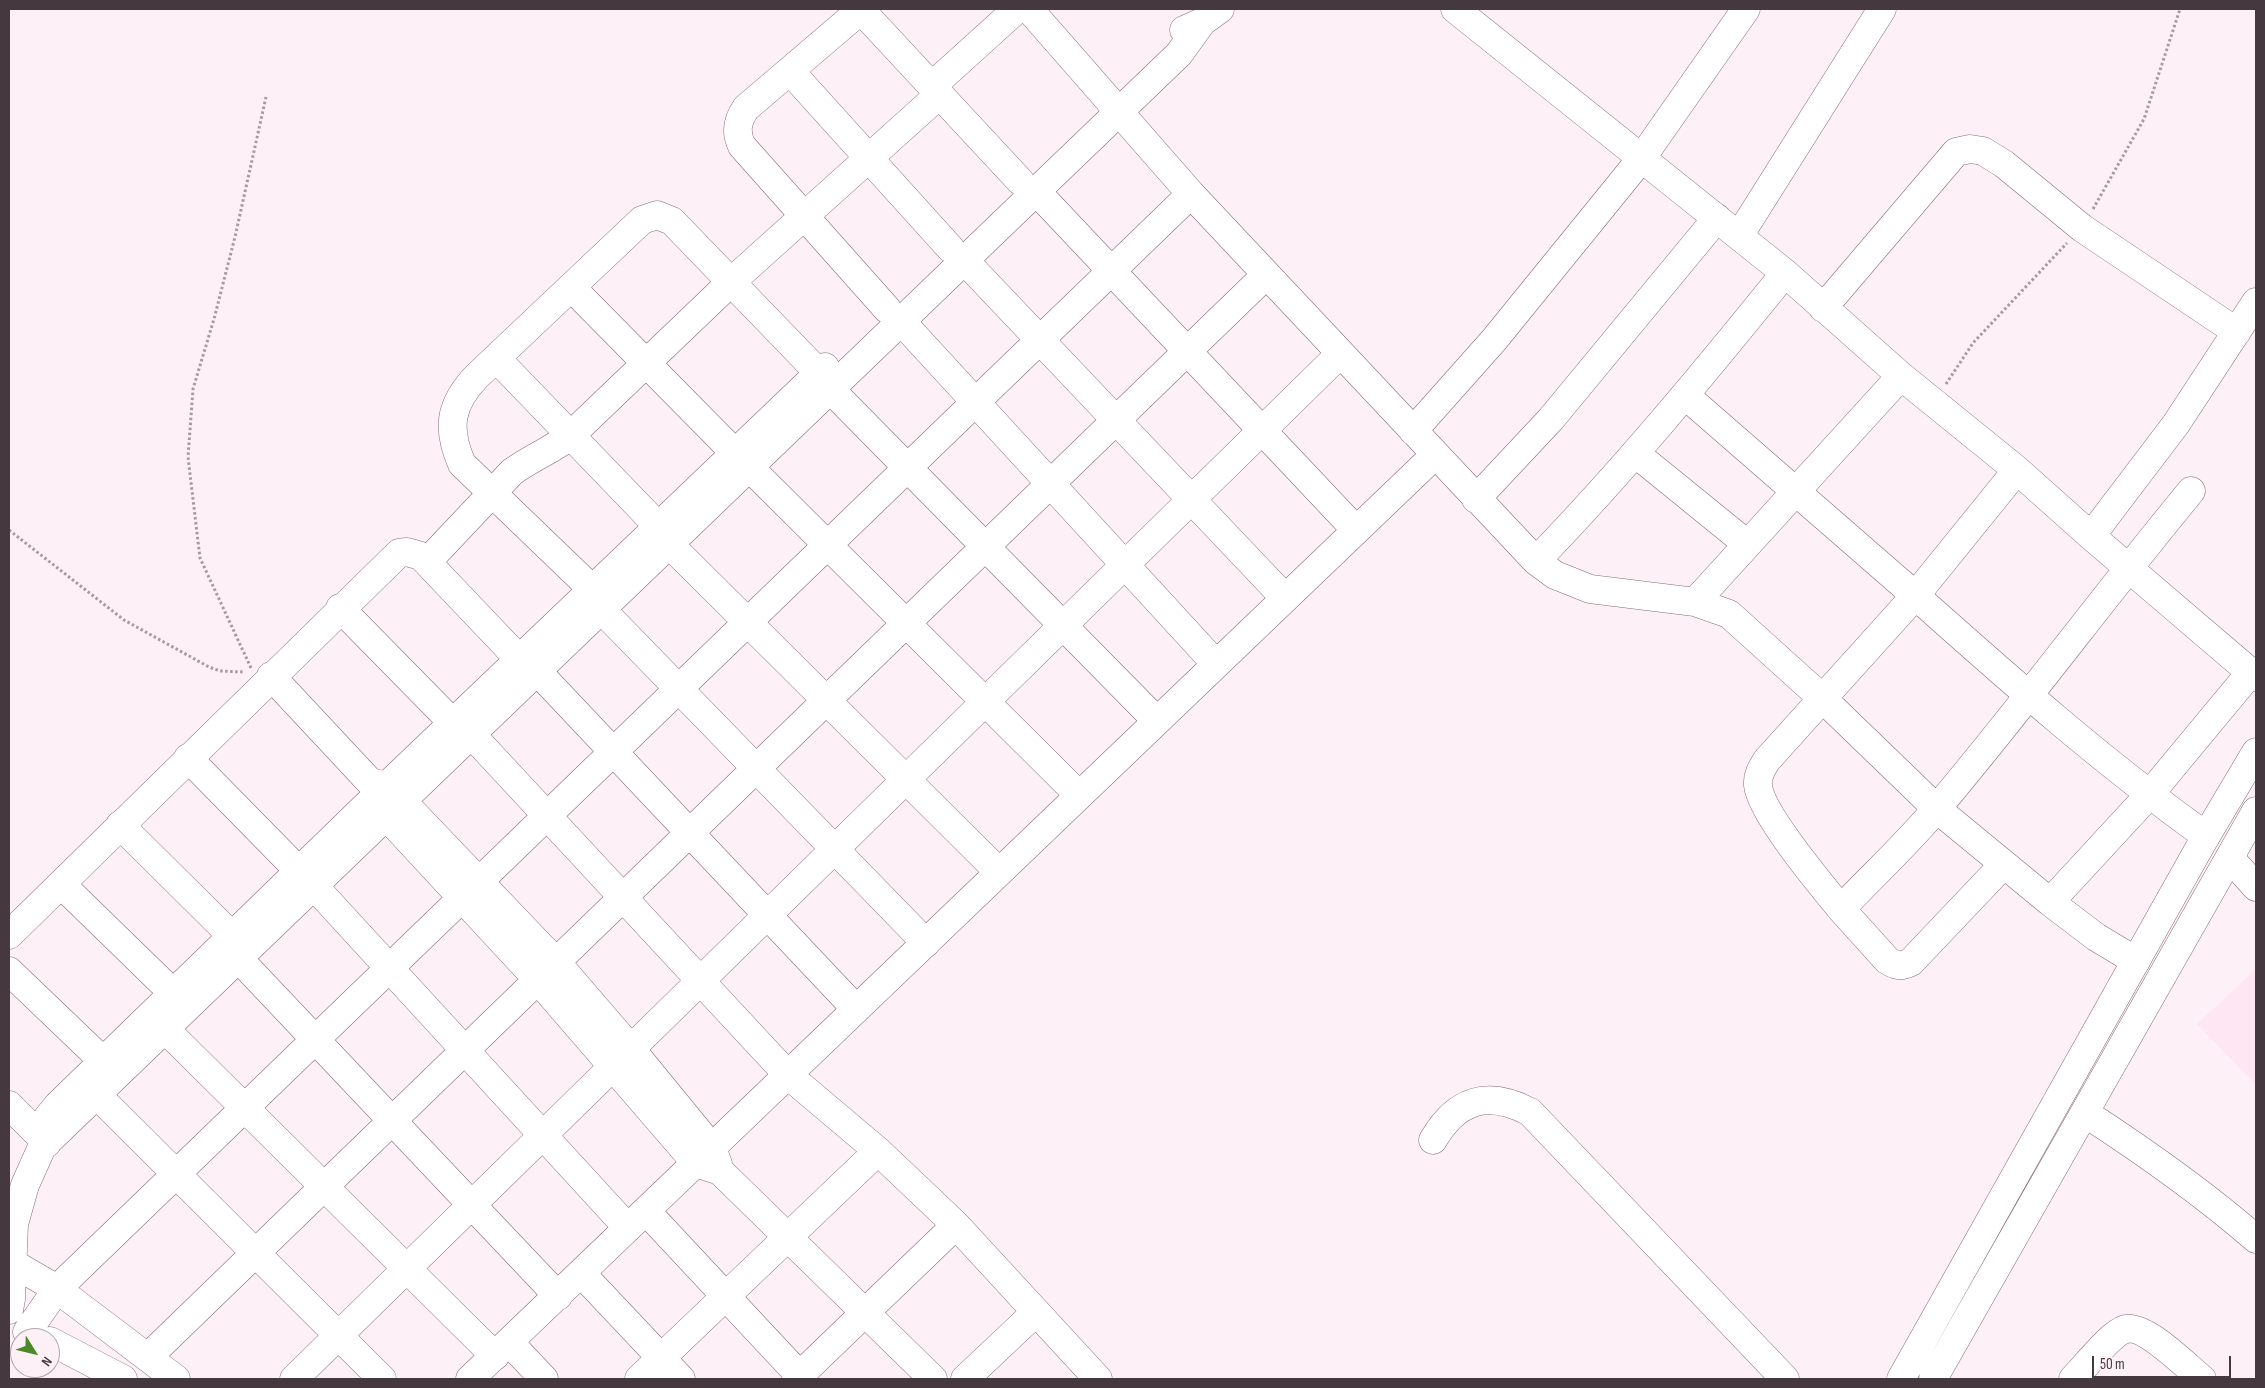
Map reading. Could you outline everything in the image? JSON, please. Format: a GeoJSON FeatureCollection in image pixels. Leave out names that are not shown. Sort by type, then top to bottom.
{"type":"FeatureCollection","features":[{"type":"Feature","properties":{"kind":"street"},"geometry":{"type":"LineString","coordinates":[[1216,664],[894,315],[742,146],[738,137],[738,122],[746,108],[862,9],[936,90],[1111,271],[1356,530]]}},
{"type":"Feature","properties":{"kind":"street"},"geometry":{"type":"LineString","coordinates":[[427,562],[512,472],[552,449],[570,436],[731,282],[869,159],[1017,9]]}},
{"type":"Feature","properties":{"kind":"street"},"geometry":{"type":"LineString","coordinates":[[1029,9],[1191,194],[1434,455],[1536,561],[1555,575],[1590,589],[1695,602],[1729,614],[1822,698],[1937,809],[2050,902],[2096,937],[2136,961]]}},
{"type":"Feature","properties":{"kind":"street"},"geometry":{"type":"LineString","coordinates":[[1455,9],[1785,273],[1901,376],[2017,470],[2253,675],[2149,795],[2050,902]]}},
{"type":"Feature","properties":{"kind":"street"},"geometry":{"type":"LineString","coordinates":[[1413,431],[1494,340],[1641,159],[1746,9]]}},
{"type":"Feature","properties":{"kind":"street"},"geometry":{"type":"LineString","coordinates":[[1739,236],[1882,9]]}},
{"type":"Feature","properties":{"kind":"street"},"geometry":{"type":"LineString","coordinates":[[44,1143],[165,1029],[235,947],[306,879],[384,797],[462,729],[1112,105],[1178,54],[1211,16]]}},
{"type":"Feature","properties":{"kind":"street"},"geometry":{"type":"LineString","coordinates":[[790,71],[957,254],[1285,598]]}},
{"type":"Feature","properties":{"kind":"street"},"geometry":{"type":"LineString","coordinates":[[1823,308],[1956,152],[1970,149],[1984,151],[2004,164],[2082,228],[2237,332]]}},
{"type":"Feature","properties":{"kind":"street"},"geometry":{"type":"LineString","coordinates":[[36,1328],[57,1289],[1191,194]]}},
{"type":"Feature","properties":{"kind":"street"},"geometry":{"type":"LineString","coordinates":[[926,943],[678,689],[597,599],[462,464],[454,446],[452,427],[455,407],[463,390],[496,358],[642,220],[657,215],[672,221],[908,468],[1157,721]]}},
{"type":"Feature","properties":{"kind":"street"},"geometry":{"type":"LineString","coordinates":[[1476,499],[1551,419],[1717,218]]}},
{"type":"Feature","properties":{"kind":"street"},"geometry":{"type":"LineString","coordinates":[[1536,561],[1596,499],[1686,396],[1785,273]]}},
{"type":"Feature","properties":{"kind":"street"},"geometry":{"type":"LineString","coordinates":[[148,1357],[1266,275]]}},
{"type":"Feature","properties":{"kind":"street"},"geometry":{"type":"LineString","coordinates":[[571,287],[1079,795]]}},
{"type":"Feature","properties":{"kind":"street"},"geometry":{"type":"LineString","coordinates":[[2091,536],[2176,424],[2256,302]]}},
{"type":"Feature","properties":{"kind":"street"},"geometry":{"type":"LineString","coordinates":[[294,1379],[1340,354]]}},
{"type":"Feature","properties":{"kind":"street"},"geometry":{"type":"LineString","coordinates":[[496,358],[748,622],[999,872]]}},
{"type":"Feature","properties":{"kind":"street"},"geometry":{"type":"LineString","coordinates":[[1695,602],[1747,544],[1798,492],[1901,376]]}},
{"type":"Feature","properties":{"kind":"street"},"geometry":{"type":"LineString","coordinates":[[1686,396],[1798,492],[2028,696],[2149,795],[2206,836]]}},
{"type":"Feature","properties":{"kind":"street"},"geometry":{"type":"LineString","coordinates":[[1635,453],[1747,544]]}},
{"type":"Feature","properties":{"kind":"street"},"geometry":{"type":"LineString","coordinates":[[470,1379],[637,1219],[709,1160],[788,1075],[1434,455]]}},
{"type":"Feature","properties":{"kind":"street"},"geometry":{"type":"LineString","coordinates":[[2003,865],[1911,962],[1904,966],[1894,965],[1887,960],[1841,909],[1802,860],[1766,806],[1758,786],[1758,774],[1767,760],[1915,596],[2017,470]]}},
{"type":"Feature","properties":{"kind":"street"},"geometry":{"type":"LineString","coordinates":[[1841,909],[1937,809],[2128,567],[2192,491]]}},
{"type":"Feature","properties":{"kind":"street"},"geometry":{"type":"LineString","coordinates":[[9,935],[340,608],[399,553],[414,553],[427,562],[613,752],[856,1010]]}},
{"type":"Feature","properties":{"kind":"street"},"geometry":{"type":"LineString","coordinates":[[340,608],[547,816],[788,1075],[878,1151],[956,1225],[1098,1379]]}},
{"type":"Feature","properties":{"kind":"street"},"geometry":{"type":"LineString","coordinates":[[271,676],[547,971],[709,1160],[934,1379]]}},
{"type":"Feature","properties":{"kind":"street"},"geometry":{"type":"LineString","coordinates":[[1901,1379],[2206,836],[2256,752]]}},
{"type":"Feature","properties":{"kind":"street"},"geometry":{"type":"LineString","coordinates":[[188,758],[306,879],[543,1135],[726,1297],[799,1378],[956,1225]]}},
{"type":"Feature","properties":{"kind":"street"},"geometry":{"type":"LineString","coordinates":[[1933,1379],[2256,811]]}},
{"type":"Feature","properties":{"kind":"street"},"geometry":{"type":"LineString","coordinates":[[120,825],[235,947],[315,1040],[558,1296]]}},
{"type":"Feature","properties":{"kind":"street"},"geometry":{"type":"LineString","coordinates":[[2230,858],[2256,887]]}},
{"type":"Feature","properties":{"kind":"street"},"geometry":{"type":"LineString","coordinates":[[61,884],[173,993]]}},
{"type":"Feature","properties":{"kind":"street"},"geometry":{"type":"LineString","coordinates":[[2154,931],[2181,944]]}},
{"type":"Feature","properties":{"kind":"street"},"geometry":{"type":"LineString","coordinates":[[9,1310],[11,1299],[10,1262],[14,1224],[25,1185],[44,1143],[48,1117],[173,993],[235,947]]}},
{"type":"Feature","properties":{"kind":"street"},"geometry":{"type":"LineString","coordinates":[[9,971],[103,1061]]}},
{"type":"Feature","properties":{"kind":"street"},"geometry":{"type":"LineString","coordinates":[[165,1029],[407,1269],[502,1349],[544,1379]]}},
{"type":"Feature","properties":{"kind":"street"},"geometry":{"type":"LineString","coordinates":[[97,1095],[382,1379]]}},
{"type":"Feature","properties":{"kind":"street"},"geometry":{"type":"LineString","coordinates":[[1433,1140],[1443,1123],[1457,1110],[1475,1101],[1494,1099],[1513,1103],[1530,1112],[1785,1379]]}},
{"type":"Feature","properties":{"kind":"street"},"geometry":{"type":"LineString","coordinates":[[9,1105],[44,1143]]}},
{"type":"Feature","properties":{"kind":"street"},"geometry":{"type":"LineString","coordinates":[[2085,1113],[2150,1154],[2211,1199],[2256,1239]]}},
{"type":"Feature","properties":{"kind":"street"},"geometry":{"type":"LineString","coordinates":[[640,1379],[878,1151]]}},
{"type":"Feature","properties":{"kind":"street"},"geometry":{"type":"LineString","coordinates":[[10,1262],[57,1289],[176,1379]]}},
{"type":"Feature","properties":{"kind":"street"},"geometry":{"type":"LineString","coordinates":[[581,1273],[681,1379]]}},
{"type":"Feature","properties":{"kind":"street"},"geometry":{"type":"LineString","coordinates":[[965,1379],[1036,1312]]}},
{"type":"Feature","properties":{"kind":"street"},"geometry":{"type":"LineString","coordinates":[[2073,1379],[2114,1336],[2126,1329],[2140,1331],[2157,1342],[2202,1379]]}},
{"type":"Feature","properties":{"kind":"street"},"geometry":{"type":"LineString","coordinates":[[60,1344],[123,1379]]}},
{"type":"Feature","properties":{"kind":"path"},"geometry":{"type":"LineString","coordinates":[[1935,402],[1973,343],[2082,228],[2144,119],[2180,9]]}},
{"type":"Feature","properties":{"kind":"path"},"geometry":{"type":"LineString","coordinates":[[9,530],[97,601],[156,640],[220,670],[236,673],[252,672],[200,558],[188,458],[193,390],[235,237],[266,97]]}},
{"type":"Feature","properties":{"kind":"shaded area"},"geometry":{"type":"Polygon","coordinates":[[[2256,969],[2256,1085],[2197,1024],[2256,969]]]}}]}
